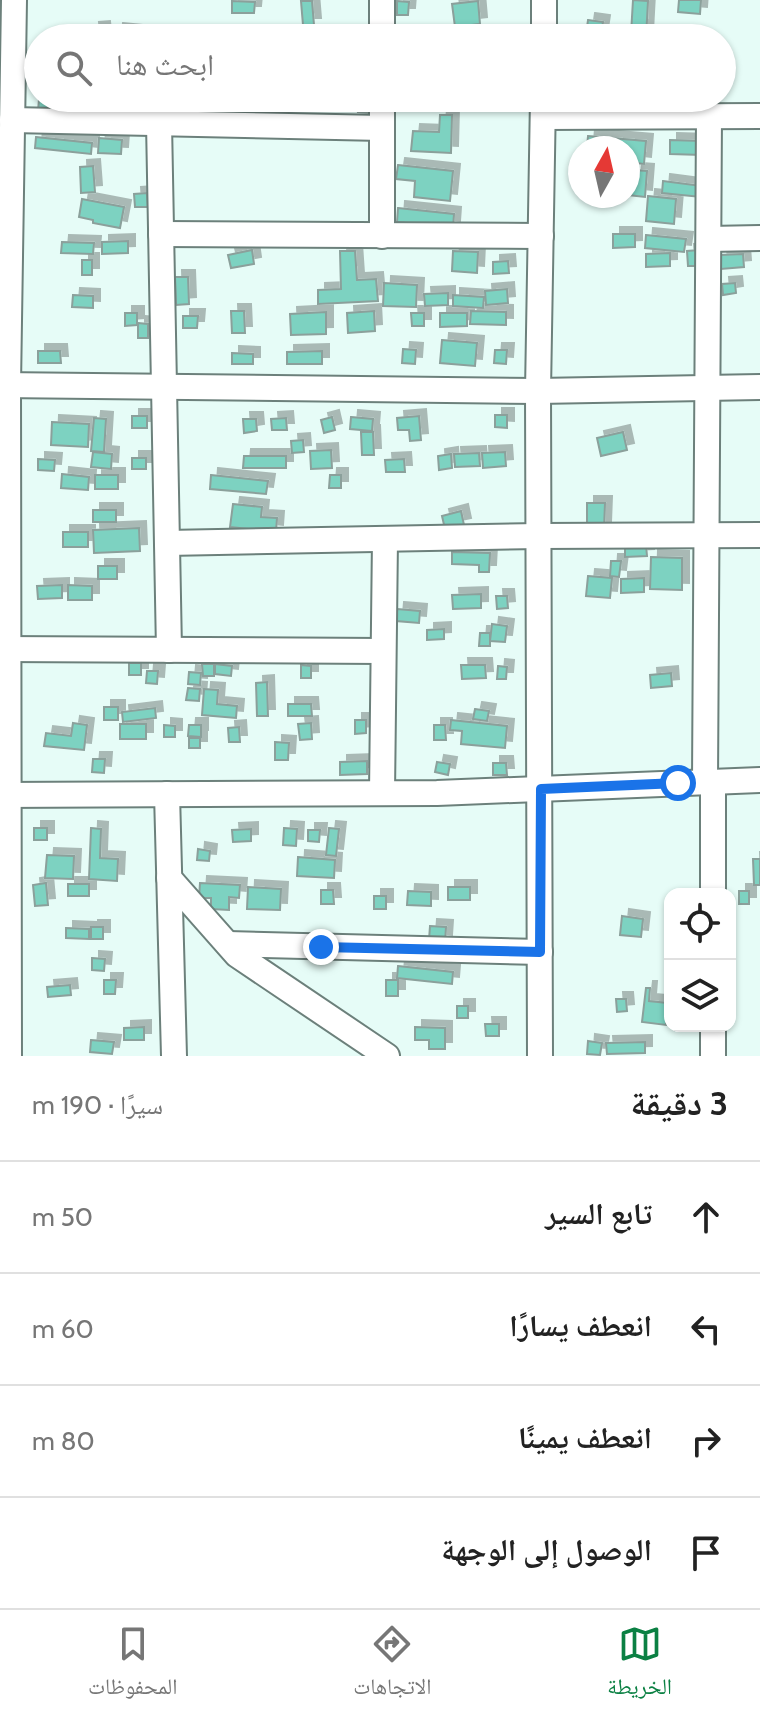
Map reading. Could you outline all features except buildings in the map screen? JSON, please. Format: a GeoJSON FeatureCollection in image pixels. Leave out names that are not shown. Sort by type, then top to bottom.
{"type":"FeatureCollection","features":[{"type":"Feature","properties":{"kind":"street"},"geometry":{"type":"LineString","coordinates":[[9,1056],[4,795],[4,385],[5,218],[12,120],[14,0]]}},
{"type":"Feature","properties":{"kind":"street"},"geometry":{"type":"LineString","coordinates":[[382,0],[382,24]]}},
{"type":"Feature","properties":{"kind":"street"},"geometry":{"type":"LineString","coordinates":[[544,0],[544,24]]}},
{"type":"Feature","properties":{"kind":"street"},"geometry":{"type":"LineString","coordinates":[[382,112],[382,236]]}},
{"type":"Feature","properties":{"kind":"street"},"geometry":{"type":"LineString","coordinates":[[540,1056],[538,391],[543,112]]}},
{"type":"Feature","properties":{"kind":"street"},"geometry":{"type":"LineString","coordinates":[[626,112],[760,116]]}},
{"type":"Feature","properties":{"kind":"street"},"geometry":{"type":"LineString","coordinates":[[709,116],[707,535],[713,888]]}},
{"type":"Feature","properties":{"kind":"street"},"geometry":{"type":"LineString","coordinates":[[12,120],[382,128]]}},
{"type":"Feature","properties":{"kind":"street"},"geometry":{"type":"LineString","coordinates":[[159,123],[169,650]]}},
{"type":"Feature","properties":{"kind":"street"},"geometry":{"type":"LineString","coordinates":[[161,234],[541,236]]}},
{"type":"Feature","properties":{"kind":"street"},"geometry":{"type":"LineString","coordinates":[[709,239],[760,238]]}},
{"type":"Feature","properties":{"kind":"street"},"geometry":{"type":"LineString","coordinates":[[4,385],[538,391],[760,387]]}},
{"type":"Feature","properties":{"kind":"street"},"geometry":{"type":"LineString","coordinates":[[167,543],[760,535]]}},
{"type":"Feature","properties":{"kind":"street"},"geometry":{"type":"LineString","coordinates":[[382,793],[385,539]]}},
{"type":"Feature","properties":{"kind":"street"},"geometry":{"type":"LineString","coordinates":[[4,649],[383,651]]}},
{"type":"Feature","properties":{"kind":"street"},"geometry":{"type":"LineString","coordinates":[[4,795],[382,793],[760,780]]}},
{"type":"Feature","properties":{"kind":"street"},"geometry":{"type":"LineString","coordinates":[[167,794],[174,1056]]}},
{"type":"Feature","properties":{"kind":"street"},"geometry":{"type":"LineString","coordinates":[[169,878],[237,955],[387,1056]]}},
{"type":"Feature","properties":{"kind":"street"},"geometry":{"type":"LineString","coordinates":[[228,944],[540,952]]}},
{"type":"Feature","properties":{"kind":"street"},"geometry":{"type":"LineString","coordinates":[[713,1032],[713,1056]]}},
{"type":"Feature","properties":{"kind":"route"},"geometry":{"type":"LineString","coordinates":[[321,947],[540,952],[541,789],[678,783]]}}]}
